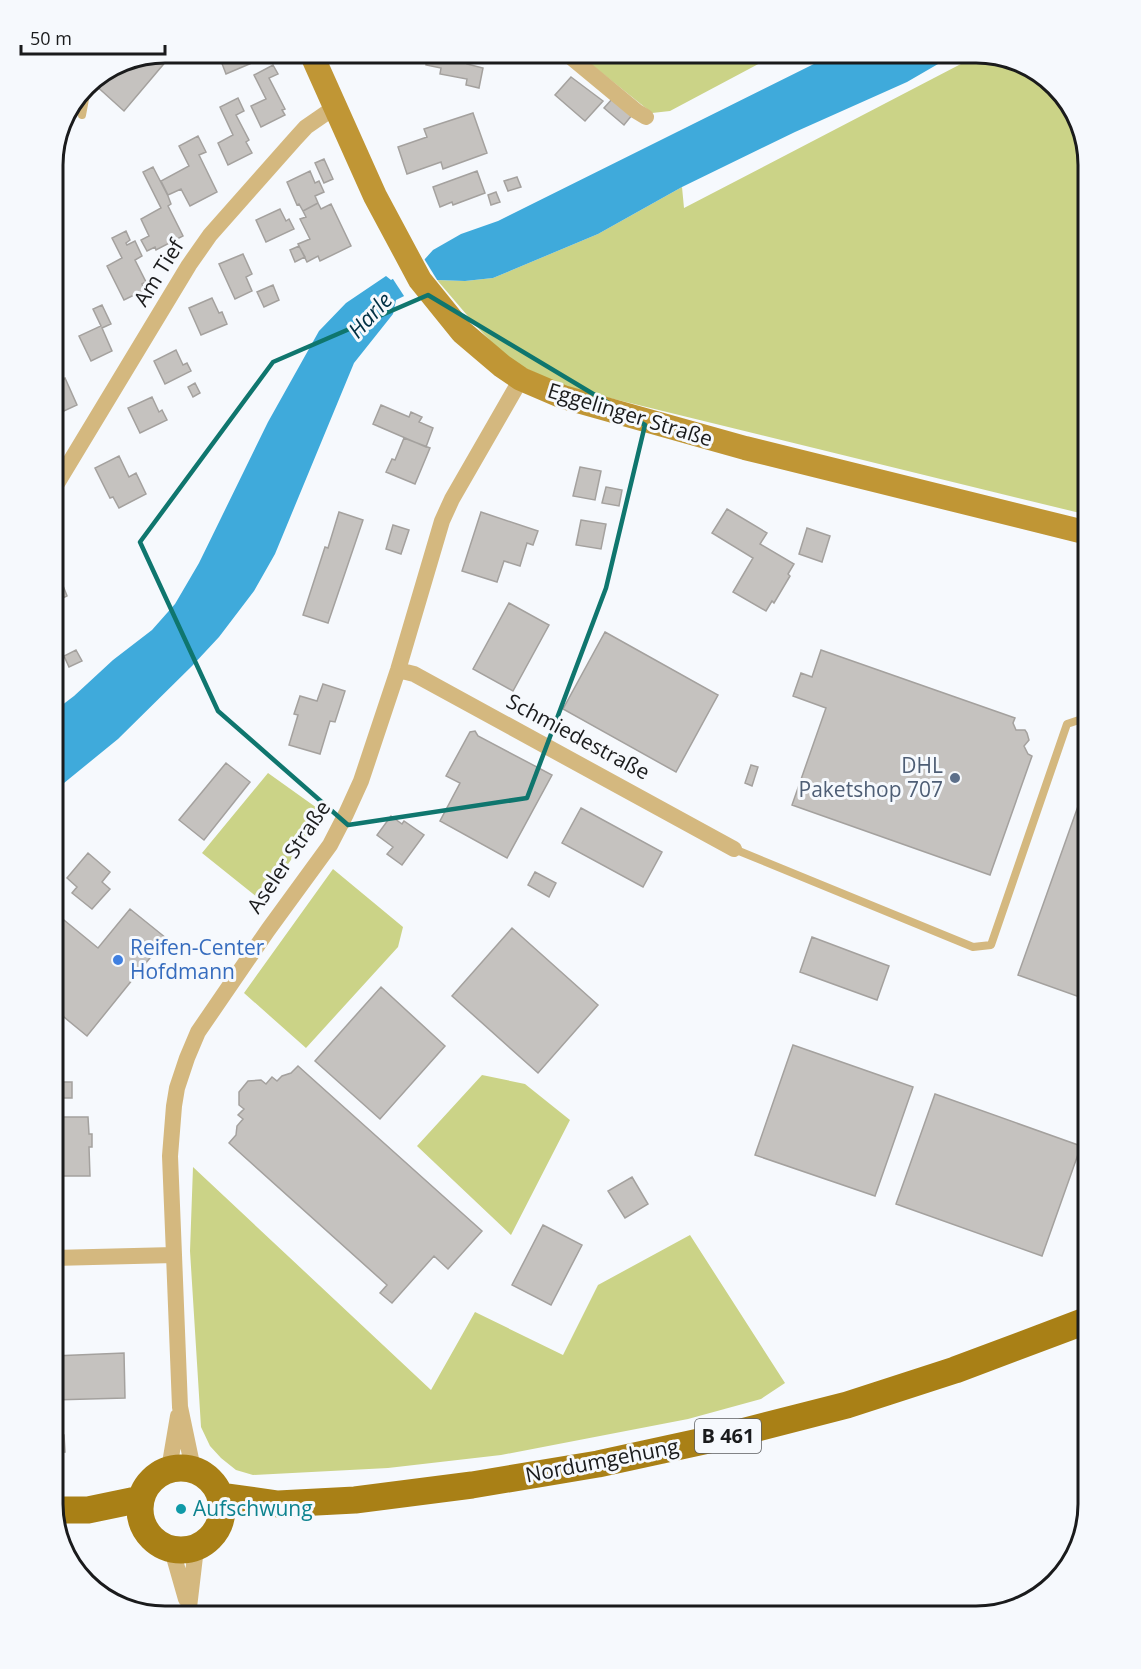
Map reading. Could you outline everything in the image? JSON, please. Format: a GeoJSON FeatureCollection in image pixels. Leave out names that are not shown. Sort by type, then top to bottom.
{"type":"FeatureCollection","features":[{"type":"Feature","properties":{"kind":"main road","name":"Nordumgehung"},"geometry":{"type":"LineString","coordinates":[[221,1509],[355,1500],[472,1485],[598,1464],[722,1437],[847,1405],[944,1374],[1078,1324]]}},
{"type":"Feature","properties":{"kind":"main road"},"geometry":{"type":"LineString","coordinates":[[181,1469],[210,1480],[221,1509],[215,1533],[207,1543],[184,1549],[151,1538],[144,1527],[140,1513],[141,1499],[146,1487],[155,1477],[181,1469]]}},
{"type":"Feature","properties":{"kind":"main road"},"geometry":{"type":"LineString","coordinates":[[63,1510],[88,1510],[141,1499]]}},
{"type":"Feature","properties":{"kind":"main road"},"geometry":{"type":"LineString","coordinates":[[88,1510],[144,1527]]}},
{"type":"Feature","properties":{"kind":"street","name":"Eggelinger Straße"},"geometry":{"type":"LineString","coordinates":[[316,63],[375,196],[420,280],[462,332],[520,379],[563,397],[745,448],[1078,530]]}},
{"type":"Feature","properties":{"kind":"street"},"geometry":{"type":"LineString","coordinates":[[578,63],[646,117]]}},
{"type":"Feature","properties":{"kind":"street","name":"Am Tief"},"geometry":{"type":"LineString","coordinates":[[63,473],[189,265],[210,235],[306,127],[335,106]]}},
{"type":"Feature","properties":{"kind":"street","name":"Aseler Straße"},"geometry":{"type":"LineString","coordinates":[[181,1469],[170,1156],[177,1088],[186,1058],[198,1032],[335,835],[361,781],[398,670],[442,521],[452,499],[520,379]]}},
{"type":"Feature","properties":{"kind":"street","name":"Schmiedestraße"},"geometry":{"type":"LineString","coordinates":[[398,670],[414,674],[734,849]]}},
{"type":"Feature","properties":{"kind":"street"},"geometry":{"type":"LineString","coordinates":[[63,1258],[174,1255]]}},
{"type":"Feature","properties":{"kind":"street","name":"Aseler Straße"},"geometry":{"type":"LineString","coordinates":[[180,1407],[181,1469]]}},
{"type":"Feature","properties":{"kind":"street"},"geometry":{"type":"LineString","coordinates":[[184,1549],[188,1606]]}},
{"type":"Feature","properties":{"kind":"street"},"geometry":{"type":"LineString","coordinates":[[184,1549],[188,1606]]}},
{"type":"Feature","properties":{"kind":"lane"},"geometry":{"type":"LineString","coordinates":[[82,115],[84,103]]}},
{"type":"Feature","properties":{"kind":"lane"},"geometry":{"type":"LineString","coordinates":[[734,849],[973,947],[991,945],[1067,724],[1078,720]]}},
{"type":"Feature","properties":{"kind":"highlighted area"},"geometry":{"type":"Polygon","coordinates":[[[428,295],[645,425],[606,588],[527,798],[348,825],[218,711],[140,542],[273,362],[428,295]]]}},
{"type":"Feature","properties":{"kind":"green space"},"geometry":{"type":"Polygon","coordinates":[[[590,63],[760,63],[670,111],[652,113],[590,63]]]}},
{"type":"Feature","properties":{"kind":"green space"},"geometry":{"type":"Polygon","coordinates":[[[963,63],[1003,66],[1038,84],[1057,103],[1064,114],[1075,138],[1077,151],[1078,513],[581,391],[552,381],[509,360],[437,280],[465,281],[493,278],[598,234],[682,187],[684,208],[963,63]]]}},
{"type":"Feature","properties":{"kind":"green space"},"geometry":{"type":"Polygon","coordinates":[[[268,773],[324,813],[262,901],[202,853],[268,773]]]}},
{"type":"Feature","properties":{"kind":"green space"},"geometry":{"type":"Polygon","coordinates":[[[333,869],[403,927],[398,947],[306,1048],[244,993],[333,869]]]}},
{"type":"Feature","properties":{"kind":"green space"},"geometry":{"type":"Polygon","coordinates":[[[482,1075],[525,1084],[570,1120],[511,1235],[417,1146],[482,1075]]]}},
{"type":"Feature","properties":{"kind":"green space"},"geometry":{"type":"Polygon","coordinates":[[[193,1167],[431,1390],[475,1312],[563,1355],[598,1285],[690,1235],[785,1383],[761,1399],[688,1419],[501,1455],[388,1468],[253,1475],[236,1470],[210,1446],[201,1427],[190,1251],[193,1167]]]}},
{"type":"Feature","properties":{"kind":"water","name":"Harle"},"geometry":{"type":"Polygon","coordinates":[[[816,63],[940,63],[907,82],[795,132],[682,187],[598,234],[493,278],[465,281],[437,280],[396,300],[393,314],[354,363],[275,554],[254,591],[219,637],[192,666],[118,739],[63,784],[63,704],[113,660],[152,630],[175,604],[199,563],[268,422],[319,331],[346,303],[386,276],[391,280],[424,260],[433,250],[461,234],[498,221],[816,63]]]}},
{"type":"Feature","properties":{"kind":"pier"},"geometry":{"type":"Polygon","coordinates":[[[423,257],[439,283],[406,299],[391,276],[423,257]]]}},
{"type":"Feature","properties":{"kind":"building"},"geometry":{"type":"Polygon","coordinates":[[[165,63],[124,111],[99,88],[108,80],[126,71],[145,65],[165,63]]]}},
{"type":"Feature","properties":{"kind":"building"},"geometry":{"type":"Polygon","coordinates":[[[222,63],[252,63],[226,74],[222,63]]]}},
{"type":"Feature","properties":{"kind":"building"},"geometry":{"type":"Polygon","coordinates":[[[426,63],[467,63],[483,68],[479,88],[466,85],[467,79],[440,74],[441,68],[426,65],[426,63]]]}},
{"type":"Feature","properties":{"kind":"building"},"geometry":{"type":"Polygon","coordinates":[[[273,65],[278,74],[269,78],[285,109],[282,110],[285,115],[261,127],[251,106],[266,99],[254,75],[273,65]]]}},
{"type":"Feature","properties":{"kind":"building"},"geometry":{"type":"Polygon","coordinates":[[[571,77],[603,101],[585,121],[555,95],[571,77]]]}},
{"type":"Feature","properties":{"kind":"building"},"geometry":{"type":"Polygon","coordinates":[[[238,98],[244,111],[236,115],[249,140],[246,142],[252,153],[228,165],[218,143],[233,135],[220,107],[238,98]]]}},
{"type":"Feature","properties":{"kind":"building"},"geometry":{"type":"Polygon","coordinates":[[[613,98],[632,115],[624,125],[604,108],[613,98]]]}},
{"type":"Feature","properties":{"kind":"building"},"geometry":{"type":"Polygon","coordinates":[[[473,113],[487,153],[443,169],[441,162],[407,174],[398,147],[427,137],[424,129],[473,113]]]}},
{"type":"Feature","properties":{"kind":"building"},"geometry":{"type":"Polygon","coordinates":[[[198,136],[206,152],[199,155],[217,192],[190,206],[181,189],[168,195],[161,181],[189,166],[179,146],[198,136]]]}},
{"type":"Feature","properties":{"kind":"building"},"geometry":{"type":"Polygon","coordinates":[[[324,159],[333,179],[324,183],[315,163],[324,159]]]}},
{"type":"Feature","properties":{"kind":"building"},"geometry":{"type":"Polygon","coordinates":[[[153,167],[168,196],[171,204],[168,206],[183,236],[156,250],[155,247],[147,251],[141,240],[149,236],[141,219],[161,208],[143,172],[153,167]]]}},
{"type":"Feature","properties":{"kind":"building"},"geometry":{"type":"Polygon","coordinates":[[[310,171],[315,183],[319,181],[324,192],[315,196],[318,203],[303,211],[299,204],[297,205],[287,182],[310,171]]]}},
{"type":"Feature","properties":{"kind":"building"},"geometry":{"type":"Polygon","coordinates":[[[477,171],[485,193],[453,205],[452,202],[440,207],[433,187],[477,171]]]}},
{"type":"Feature","properties":{"kind":"building"},"geometry":{"type":"Polygon","coordinates":[[[517,177],[521,187],[508,191],[504,181],[517,177]]]}},
{"type":"Feature","properties":{"kind":"building"},"geometry":{"type":"Polygon","coordinates":[[[496,192],[500,202],[491,205],[488,195],[496,192]]]}},
{"type":"Feature","properties":{"kind":"building"},"geometry":{"type":"Polygon","coordinates":[[[318,203],[321,209],[331,204],[351,246],[320,261],[318,256],[307,262],[298,244],[310,239],[300,219],[306,217],[303,211],[318,203]]]}},
{"type":"Feature","properties":{"kind":"building"},"geometry":{"type":"Polygon","coordinates":[[[280,209],[286,221],[289,219],[294,229],[266,242],[256,220],[280,209]]]}},
{"type":"Feature","properties":{"kind":"building"},"geometry":{"type":"Polygon","coordinates":[[[126,231],[130,240],[126,243],[127,245],[135,241],[142,256],[135,260],[146,282],[142,284],[144,290],[124,300],[107,266],[122,258],[112,238],[126,231]]]}},
{"type":"Feature","properties":{"kind":"building"},"geometry":{"type":"Polygon","coordinates":[[[299,246],[305,257],[295,262],[290,250],[299,246]]]}},
{"type":"Feature","properties":{"kind":"building"},"geometry":{"type":"Polygon","coordinates":[[[243,254],[252,274],[246,277],[252,291],[235,299],[219,264],[243,254]]]}},
{"type":"Feature","properties":{"kind":"building"},"geometry":{"type":"Polygon","coordinates":[[[273,285],[279,300],[264,307],[257,292],[273,285]]]}},
{"type":"Feature","properties":{"kind":"building"},"geometry":{"type":"Polygon","coordinates":[[[212,298],[227,324],[201,335],[189,308],[212,298]]]}},
{"type":"Feature","properties":{"kind":"building"},"geometry":{"type":"Polygon","coordinates":[[[102,305],[111,324],[102,328],[112,351],[91,361],[79,336],[101,326],[93,309],[102,305]]]}},
{"type":"Feature","properties":{"kind":"building"},"geometry":{"type":"Polygon","coordinates":[[[176,350],[183,365],[187,363],[191,371],[165,384],[154,361],[176,350]]]}},
{"type":"Feature","properties":{"kind":"building"},"geometry":{"type":"Polygon","coordinates":[[[65,378],[77,405],[63,411],[63,379],[65,378]]]}},
{"type":"Feature","properties":{"kind":"building"},"geometry":{"type":"Polygon","coordinates":[[[195,383],[200,393],[193,397],[188,387],[195,383]]]}},
{"type":"Feature","properties":{"kind":"building"},"geometry":{"type":"Polygon","coordinates":[[[152,397],[159,412],[162,410],[167,420],[140,433],[128,408],[152,397]]]}},
{"type":"Feature","properties":{"kind":"building"},"geometry":{"type":"Polygon","coordinates":[[[381,405],[409,417],[411,412],[422,417],[419,422],[433,428],[426,447],[373,424],[381,405]]]}},
{"type":"Feature","properties":{"kind":"building"},"geometry":{"type":"Polygon","coordinates":[[[404,438],[430,448],[415,484],[386,472],[392,459],[395,460],[404,438]]]}},
{"type":"Feature","properties":{"kind":"building"},"geometry":{"type":"Polygon","coordinates":[[[119,456],[129,477],[136,473],[146,494],[119,508],[113,497],[110,498],[95,468],[119,456]]]}},
{"type":"Feature","properties":{"kind":"building"},"geometry":{"type":"Polygon","coordinates":[[[580,467],[601,471],[595,500],[573,496],[580,467]]]}},
{"type":"Feature","properties":{"kind":"building"},"geometry":{"type":"Polygon","coordinates":[[[606,487],[622,490],[619,506],[602,503],[606,487]]]}},
{"type":"Feature","properties":{"kind":"building"},"geometry":{"type":"Polygon","coordinates":[[[727,509],[767,533],[760,544],[794,564],[788,574],[790,576],[774,603],[772,601],[766,611],[733,592],[753,558],[712,533],[727,509]]]}},
{"type":"Feature","properties":{"kind":"building"},"geometry":{"type":"Polygon","coordinates":[[[339,512],[363,520],[328,623],[303,615],[339,512]]]}},
{"type":"Feature","properties":{"kind":"building"},"geometry":{"type":"Polygon","coordinates":[[[481,512],[538,531],[533,545],[527,543],[520,566],[504,561],[497,582],[462,571],[481,512]]]}},
{"type":"Feature","properties":{"kind":"building"},"geometry":{"type":"Polygon","coordinates":[[[581,520],[606,524],[601,549],[576,545],[581,520]]]}},
{"type":"Feature","properties":{"kind":"building"},"geometry":{"type":"Polygon","coordinates":[[[393,525],[409,530],[401,554],[386,549],[393,525]]]}},
{"type":"Feature","properties":{"kind":"building"},"geometry":{"type":"Polygon","coordinates":[[[807,528],[830,536],[822,562],[799,554],[807,528]]]}},
{"type":"Feature","properties":{"kind":"building"},"geometry":{"type":"Polygon","coordinates":[[[63,586],[67,596],[63,598],[63,586]]]}},
{"type":"Feature","properties":{"kind":"building"},"geometry":{"type":"Polygon","coordinates":[[[509,603],[549,625],[513,691],[473,669],[509,603]]]}},
{"type":"Feature","properties":{"kind":"building"},"geometry":{"type":"Polygon","coordinates":[[[605,632],[718,695],[676,772],[563,709],[605,632]]]}},
{"type":"Feature","properties":{"kind":"building"},"geometry":{"type":"Polygon","coordinates":[[[76,650],[82,661],[69,667],[64,656],[76,650]]]}},
{"type":"Feature","properties":{"kind":"building"},"geometry":{"type":"Polygon","coordinates":[[[821,650],[1015,718],[1013,723],[1016,730],[1025,730],[1029,740],[1024,746],[1028,754],[1032,756],[990,875],[792,805],[826,708],[793,696],[801,673],[812,677],[821,650]]]}},
{"type":"Feature","properties":{"kind":"building"},"geometry":{"type":"Polygon","coordinates":[[[323,684],[345,691],[335,722],[330,721],[320,754],[289,745],[298,715],[294,714],[300,696],[317,701],[323,684]]]}},
{"type":"Feature","properties":{"kind":"building"},"geometry":{"type":"Polygon","coordinates":[[[475,731],[478,736],[552,775],[507,858],[440,821],[460,783],[446,776],[470,732],[475,731]]]}},
{"type":"Feature","properties":{"kind":"building"},"geometry":{"type":"Polygon","coordinates":[[[226,763],[250,782],[204,840],[179,820],[226,763]]]}},
{"type":"Feature","properties":{"kind":"building"},"geometry":{"type":"Polygon","coordinates":[[[751,765],[758,767],[752,786],[745,783],[751,765]]]}},
{"type":"Feature","properties":{"kind":"building"},"geometry":{"type":"Polygon","coordinates":[[[1078,806],[1078,996],[1018,975],[1078,806]]]}},
{"type":"Feature","properties":{"kind":"building"},"geometry":{"type":"Polygon","coordinates":[[[581,808],[662,852],[643,887],[562,843],[581,808]]]}},
{"type":"Feature","properties":{"kind":"building"},"geometry":{"type":"Polygon","coordinates":[[[391,816],[402,824],[404,821],[424,835],[402,865],[387,854],[393,847],[377,835],[391,816]]]}},
{"type":"Feature","properties":{"kind":"building"},"geometry":{"type":"Polygon","coordinates":[[[88,853],[110,872],[102,882],[110,889],[92,909],[72,893],[77,887],[67,878],[88,853]]]}},
{"type":"Feature","properties":{"kind":"building"},"geometry":{"type":"Polygon","coordinates":[[[535,872],[556,883],[549,897],[528,885],[535,872]]]}},
{"type":"Feature","properties":{"kind":"building"},"geometry":{"type":"Polygon","coordinates":[[[130,909],[166,938],[87,1036],[63,1016],[63,919],[98,948],[130,909]]]}},
{"type":"Feature","properties":{"kind":"building"},"geometry":{"type":"Polygon","coordinates":[[[512,928],[598,1005],[538,1073],[452,996],[512,928]]]}},
{"type":"Feature","properties":{"kind":"building"},"geometry":{"type":"Polygon","coordinates":[[[812,937],[889,966],[877,1000],[800,972],[812,937]]]}},
{"type":"Feature","properties":{"kind":"building"},"geometry":{"type":"Polygon","coordinates":[[[381,987],[445,1046],[380,1119],[315,1061],[381,987]]]}},
{"type":"Feature","properties":{"kind":"building"},"geometry":{"type":"Polygon","coordinates":[[[793,1045],[913,1087],[875,1196],[755,1155],[793,1045]]]}},
{"type":"Feature","properties":{"kind":"building"},"geometry":{"type":"Polygon","coordinates":[[[298,1066],[482,1231],[448,1269],[434,1256],[392,1303],[380,1293],[387,1285],[229,1143],[236,1135],[237,1126],[243,1119],[238,1115],[244,1109],[239,1105],[239,1092],[248,1081],[261,1080],[266,1084],[272,1077],[277,1081],[298,1066]]]}},
{"type":"Feature","properties":{"kind":"building"},"geometry":{"type":"Polygon","coordinates":[[[63,1082],[72,1082],[72,1098],[63,1098],[63,1082]]]}},
{"type":"Feature","properties":{"kind":"building"},"geometry":{"type":"Polygon","coordinates":[[[935,1094],[1078,1145],[1078,1154],[1042,1256],[896,1204],[935,1094]]]}},
{"type":"Feature","properties":{"kind":"building"},"geometry":{"type":"Polygon","coordinates":[[[63,1117],[88,1117],[89,1134],[92,1134],[92,1147],[89,1147],[90,1176],[63,1176],[63,1117]]]}},
{"type":"Feature","properties":{"kind":"building"},"geometry":{"type":"Polygon","coordinates":[[[632,1177],[648,1204],[625,1218],[608,1191],[632,1177]]]}},
{"type":"Feature","properties":{"kind":"building"},"geometry":{"type":"Polygon","coordinates":[[[543,1225],[582,1245],[551,1305],[512,1285],[543,1225]]]}},
{"type":"Feature","properties":{"kind":"building"},"geometry":{"type":"Polygon","coordinates":[[[124,1353],[125,1398],[63,1400],[63,1356],[124,1353]]]}},
{"type":"Feature","properties":{"kind":"building"},"geometry":{"type":"Polygon","coordinates":[[[63,1435],[65,1452],[63,1452],[63,1435]]]}},
{"type":"Feature","properties":{"kind":"place","name":"DHL Paketshop 707"},"geometry":{"type":"Point","coordinates":[955,778]}},
{"type":"Feature","properties":{"kind":"place","name":"Reifen-Center Hofdmann"},"geometry":{"type":"Point","coordinates":[118,960]}},
{"type":"Feature","properties":{"kind":"place","name":"Aufschwung"},"geometry":{"type":"Point","coordinates":[181,1509]}}]}
